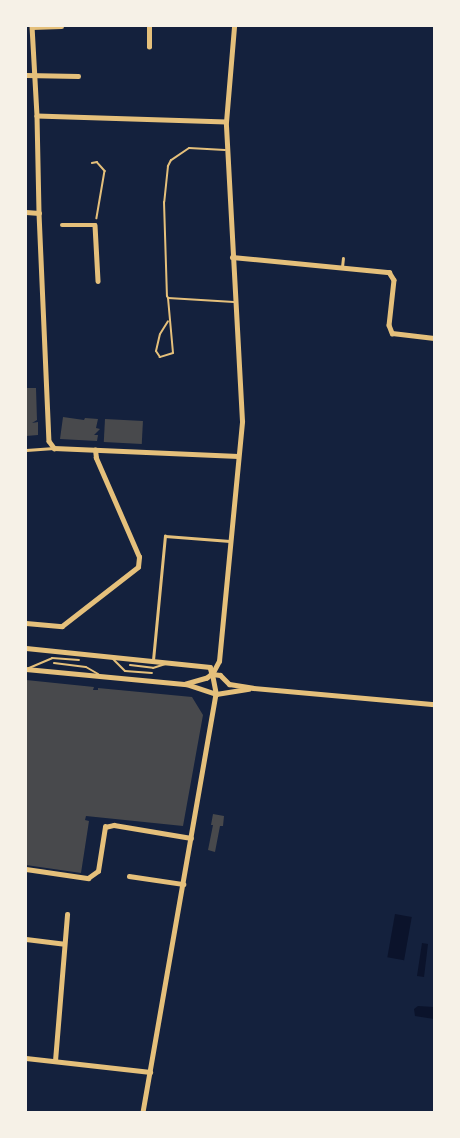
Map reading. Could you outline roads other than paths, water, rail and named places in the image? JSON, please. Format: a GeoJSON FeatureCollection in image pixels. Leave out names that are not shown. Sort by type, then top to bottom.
{"type":"FeatureCollection","features":[{"type":"Feature","properties":{"kind":"street"},"geometry":{"type":"LineString","coordinates":[[54,448],[49,441],[39,213],[36,75],[32,26],[61,26]]}},
{"type":"Feature","properties":{"kind":"street"},"geometry":{"type":"LineString","coordinates":[[149,26],[149,47]]}},
{"type":"Feature","properties":{"kind":"street"},"geometry":{"type":"LineString","coordinates":[[186,684],[207,678],[219,663],[242,409],[234,302],[226,122],[234,26]]}},
{"type":"Feature","properties":{"kind":"street"},"geometry":{"type":"LineString","coordinates":[[26,75],[78,76]]}},
{"type":"Feature","properties":{"kind":"street"},"geometry":{"type":"LineString","coordinates":[[37,116],[226,122]]}},
{"type":"Feature","properties":{"kind":"street"},"geometry":{"type":"LineString","coordinates":[[26,212],[39,213]]}},
{"type":"Feature","properties":{"kind":"street"},"geometry":{"type":"LineString","coordinates":[[62,225],[95,225],[98,281]]}},
{"type":"Feature","properties":{"kind":"street"},"geometry":{"type":"LineString","coordinates":[[232,257],[389,272],[394,280],[388,326],[392,333],[435,338]]}},
{"type":"Feature","properties":{"kind":"street"},"geometry":{"type":"LineString","coordinates":[[342,267],[343,258]]}},
{"type":"Feature","properties":{"kind":"street"},"geometry":{"type":"LineString","coordinates":[[26,450],[54,448],[238,456]]}},
{"type":"Feature","properties":{"kind":"street"},"geometry":{"type":"LineString","coordinates":[[26,623],[62,626],[138,567],[139,557],[96,458],[95,450]]}},
{"type":"Feature","properties":{"kind":"street"},"geometry":{"type":"LineString","coordinates":[[153,660],[165,536],[231,541]]}},
{"type":"Feature","properties":{"kind":"street"},"geometry":{"type":"LineString","coordinates":[[26,648],[210,667],[212,674],[216,694],[143,1113]]}},
{"type":"Feature","properties":{"kind":"street"},"geometry":{"type":"LineString","coordinates":[[26,669],[186,684],[216,694],[253,688]]}},
{"type":"Feature","properties":{"kind":"street"},"geometry":{"type":"LineString","coordinates":[[212,674],[220,675],[229,684],[253,688],[435,704]]}},
{"type":"Feature","properties":{"kind":"street"},"geometry":{"type":"LineString","coordinates":[[216,694],[229,684]]}},
{"type":"Feature","properties":{"kind":"street"},"geometry":{"type":"LineString","coordinates":[[26,869],[88,879],[98,871],[105,827],[114,825],[191,838]]}},
{"type":"Feature","properties":{"kind":"street"},"geometry":{"type":"LineString","coordinates":[[129,876],[183,884]]}},
{"type":"Feature","properties":{"kind":"street"},"geometry":{"type":"LineString","coordinates":[[54,1061],[67,914]]}},
{"type":"Feature","properties":{"kind":"street"},"geometry":{"type":"LineString","coordinates":[[26,939],[64,944]]}},
{"type":"Feature","properties":{"kind":"street"},"geometry":{"type":"LineString","coordinates":[[26,1058],[150,1072]]}},
{"type":"Feature","properties":{"kind":"lane"},"geometry":{"type":"LineString","coordinates":[[168,321],[160,334],[156,351],[160,357],[173,353],[168,321],[164,202],[168,166],[171,160],[189,148],[228,150]]}},
{"type":"Feature","properties":{"kind":"lane"},"geometry":{"type":"LineString","coordinates":[[168,298],[234,302]]}},
{"type":"Feature","properties":{"kind":"lane"},"geometry":{"type":"LineString","coordinates":[[110,656],[126,670],[152,673]]}},
{"type":"Feature","properties":{"kind":"lane"},"geometry":{"type":"LineString","coordinates":[[26,669],[52,658],[79,660]]}},
{"type":"Feature","properties":{"kind":"lane"},"geometry":{"type":"LineString","coordinates":[[130,665],[153,668],[173,662]]}},
{"type":"Feature","properties":{"kind":"lane"},"geometry":{"type":"LineString","coordinates":[[54,663],[86,667],[102,676]]}},
{"type":"Feature","properties":{"kind":"water"},"geometry":{"type":"Polygon","coordinates":[[[395,914],[412,917],[404,960],[387,957],[395,914]]]}},
{"type":"Feature","properties":{"kind":"water"},"geometry":{"type":"Polygon","coordinates":[[[422,943],[428,944],[424,977],[417,976],[422,943]]]}},
{"type":"Feature","properties":{"kind":"water"},"geometry":{"type":"Polygon","coordinates":[[[418,1006],[434,1007],[434,1019],[415,1016],[414,1009],[418,1006]]]}}]}
